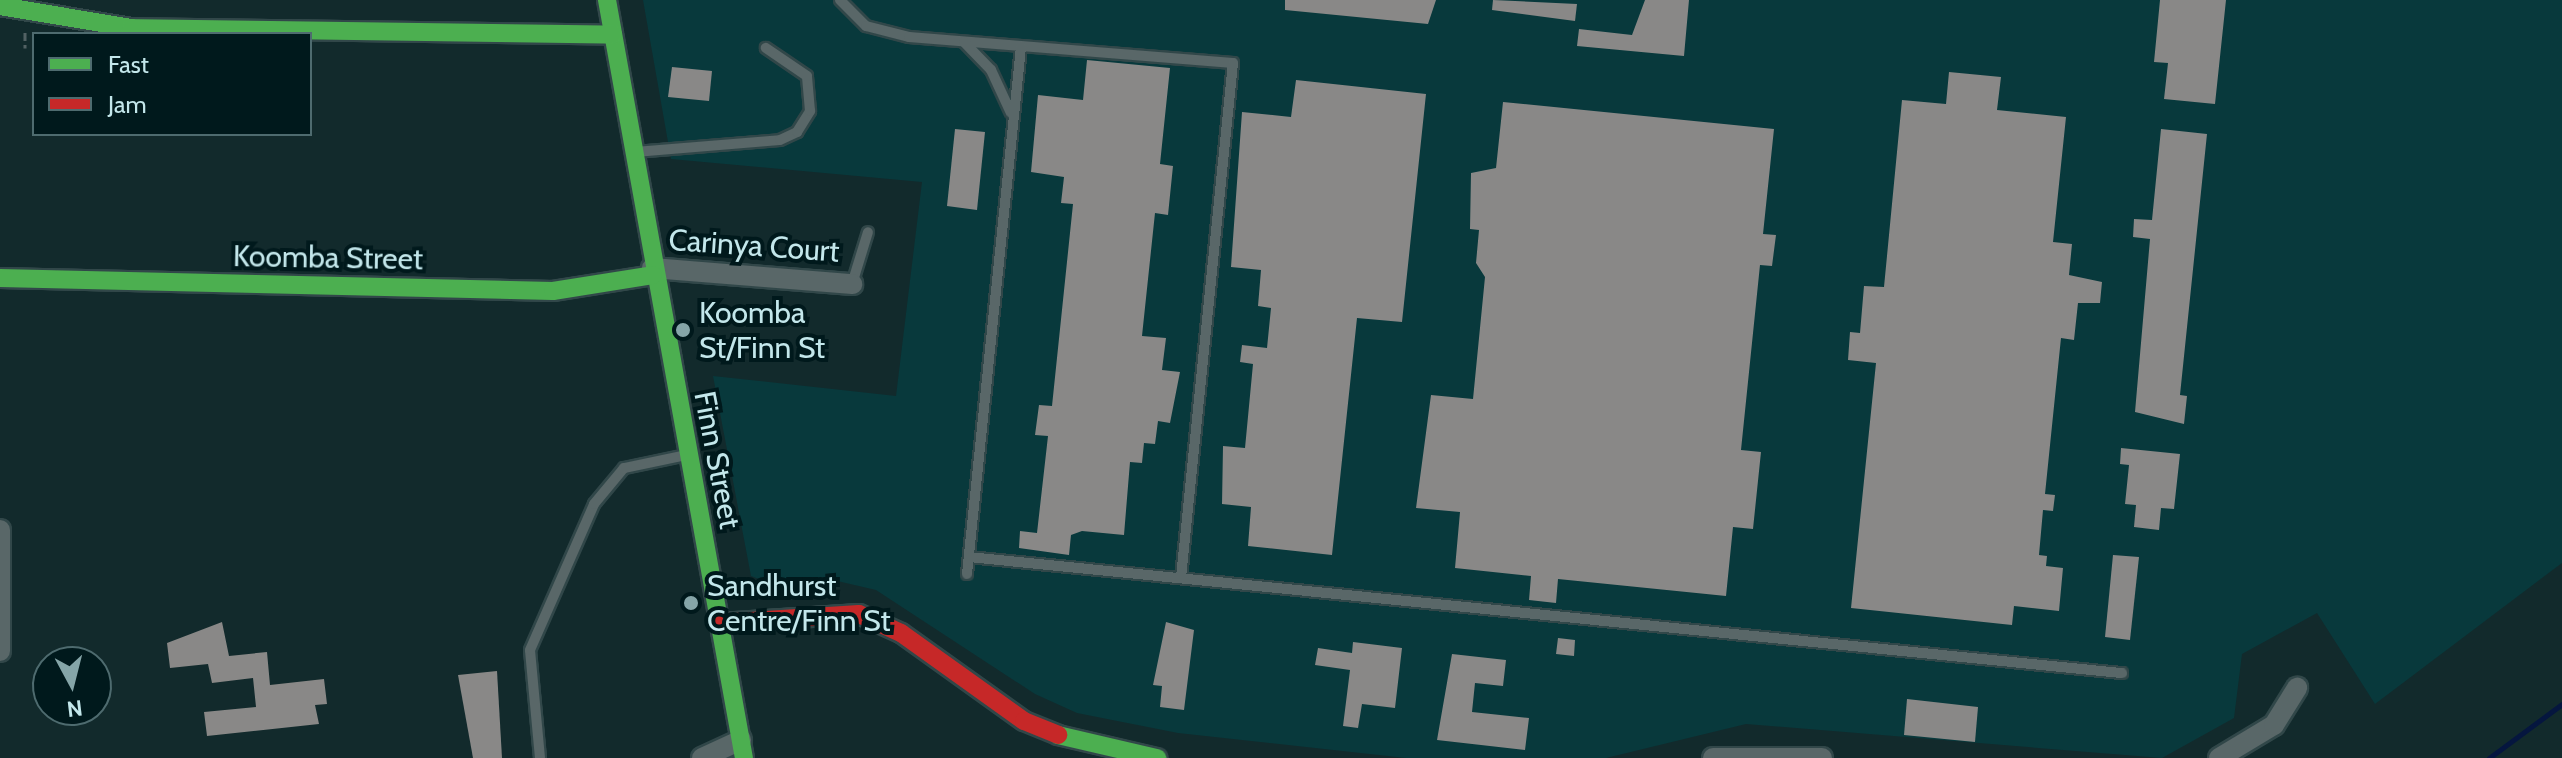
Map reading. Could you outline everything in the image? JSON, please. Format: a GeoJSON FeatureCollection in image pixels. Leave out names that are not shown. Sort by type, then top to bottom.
{"type":"FeatureCollection","features":[{"type":"Feature","properties":{"kind":"street","name":"Finn Street"},"geometry":{"type":"LineString","coordinates":[[589,0],[605,36],[633,153],[652,272]]}},
{"type":"Feature","properties":{"kind":"street","name":"Finn Street"},"geometry":{"type":"LineString","coordinates":[[607,0],[605,36],[743,749]]}},
{"type":"Feature","properties":{"kind":"street"},"geometry":{"type":"LineString","coordinates":[[0,6],[131,28],[605,36]]}},
{"type":"Feature","properties":{"kind":"street","name":"Koomba Street"},"geometry":{"type":"LineString","coordinates":[[0,278],[553,291],[652,272]]}},
{"type":"Feature","properties":{"kind":"street","name":"Carinya Court"},"geometry":{"type":"LineString","coordinates":[[652,272],[852,284]]}},
{"type":"Feature","properties":{"kind":"street"},"geometry":{"type":"LineString","coordinates":[[0,530],[0,651]]}},
{"type":"Feature","properties":{"kind":"street"},"geometry":{"type":"LineString","coordinates":[[720,623],[859,614],[901,633],[1024,721],[1084,745],[1157,758]]}},
{"type":"Feature","properties":{"kind":"street"},"geometry":{"type":"LineString","coordinates":[[2219,758],[2274,725],[2297,688]]}},
{"type":"Feature","properties":{"kind":"street"},"geometry":{"type":"LineString","coordinates":[[702,758],[743,749]]}},
{"type":"Feature","properties":{"kind":"street"},"geometry":{"type":"LineString","coordinates":[[1713,758],[1822,758]]}},
{"type":"Feature","properties":{"kind":"lane"},"geometry":{"type":"LineString","coordinates":[[840,0],[885,32],[964,42],[1233,63],[1181,578]]}},
{"type":"Feature","properties":{"kind":"lane"},"geometry":{"type":"LineString","coordinates":[[964,42],[996,78],[1013,118]]}},
{"type":"Feature","properties":{"kind":"lane"},"geometry":{"type":"LineString","coordinates":[[967,574],[1021,47]]}},
{"type":"Feature","properties":{"kind":"lane"},"geometry":{"type":"LineString","coordinates":[[633,153],[780,140],[797,132],[810,111],[807,76],[766,48]]}},
{"type":"Feature","properties":{"kind":"lane"},"geometry":{"type":"LineString","coordinates":[[852,284],[868,232]]}},
{"type":"Feature","properties":{"kind":"lane"},"geometry":{"type":"LineString","coordinates":[[540,758],[530,650],[594,504],[624,468],[688,454]]}},
{"type":"Feature","properties":{"kind":"lane"},"geometry":{"type":"LineString","coordinates":[[969,557],[2122,673]]}},
{"type":"Feature","properties":{"kind":"shaded area"},"geometry":{"type":"Polygon","coordinates":[[[643,0],[2562,0],[2562,563],[2375,704],[2317,613],[2242,654],[2234,718],[2162,758],[1746,724],[1606,758],[1406,758],[1178,733],[1077,713],[1035,694],[876,590],[833,580],[779,587],[751,576],[713,376],[896,396],[922,182],[671,159],[643,0]]]}},
{"type":"Feature","properties":{"kind":"building"},"geometry":{"type":"Polygon","coordinates":[[[1285,0],[1436,0],[1428,24],[1285,10],[1285,0]]]}},
{"type":"Feature","properties":{"kind":"building"},"geometry":{"type":"Polygon","coordinates":[[[1493,0],[1577,4],[1575,21],[1492,10],[1493,0]]]}},
{"type":"Feature","properties":{"kind":"building"},"geometry":{"type":"Polygon","coordinates":[[[1645,0],[1689,0],[1684,56],[1577,46],[1579,29],[1632,35],[1645,0]]]}},
{"type":"Feature","properties":{"kind":"building"},"geometry":{"type":"Polygon","coordinates":[[[2160,0],[2226,0],[2215,104],[2164,99],[2168,63],[2154,62],[2160,0]]]}},
{"type":"Feature","properties":{"kind":"building"},"geometry":{"type":"Polygon","coordinates":[[[1087,60],[1170,68],[1160,164],[1173,166],[1168,215],[1155,213],[1142,336],[1166,338],[1162,370],[1180,372],[1170,423],[1158,421],[1155,444],[1144,443],[1142,463],[1130,462],[1124,535],[1082,531],[1071,535],[1069,555],[1019,548],[1020,531],[1037,533],[1048,436],[1035,435],[1039,405],[1052,406],[1073,204],[1061,203],[1064,177],[1031,172],[1038,95],[1083,100],[1087,60]]]}},
{"type":"Feature","properties":{"kind":"building"},"geometry":{"type":"Polygon","coordinates":[[[672,67],[712,71],[709,101],[668,97],[672,67]]]}},
{"type":"Feature","properties":{"kind":"building"},"geometry":{"type":"Polygon","coordinates":[[[1949,72],[2001,77],[1997,110],[2066,117],[2053,242],[2072,244],[2069,275],[2102,282],[2100,303],[2078,303],[2074,340],[2061,338],[2045,494],[2055,495],[2053,511],[2043,510],[2039,555],[2047,556],[2046,566],[2063,568],[2059,611],[2014,606],[2012,625],[1851,608],[1876,363],[1848,360],[1850,332],[1860,333],[1864,286],[1884,287],[1902,100],[1946,104],[1949,72]]]}},
{"type":"Feature","properties":{"kind":"building"},"geometry":{"type":"Polygon","coordinates":[[[1296,80],[1426,94],[1402,322],[1357,318],[1332,555],[1248,546],[1251,507],[1222,504],[1223,446],[1245,448],[1253,364],[1240,362],[1242,345],[1267,348],[1271,308],[1258,306],[1261,270],[1231,267],[1242,112],[1291,117],[1296,80]]]}},
{"type":"Feature","properties":{"kind":"building"},"geometry":{"type":"Polygon","coordinates":[[[1503,102],[1774,129],[1763,234],[1776,235],[1772,266],[1760,265],[1741,450],[1761,452],[1753,529],[1733,527],[1726,596],[1558,579],[1556,603],[1529,600],[1531,576],[1455,568],[1460,512],[1416,508],[1431,395],[1473,399],[1485,277],[1476,263],[1479,230],[1470,229],[1471,173],[1496,168],[1503,102]]]}},
{"type":"Feature","properties":{"kind":"building"},"geometry":{"type":"Polygon","coordinates":[[[955,129],[985,132],[977,210],[947,206],[955,129]]]}},
{"type":"Feature","properties":{"kind":"building"},"geometry":{"type":"Polygon","coordinates":[[[2161,129],[2207,134],[2180,395],[2187,396],[2184,424],[2135,412],[2150,239],[2133,237],[2134,219],[2152,220],[2161,129]]]}},
{"type":"Feature","properties":{"kind":"building"},"geometry":{"type":"Polygon","coordinates":[[[2121,448],[2180,454],[2174,509],[2161,508],[2159,530],[2134,527],[2136,505],[2125,504],[2129,465],[2120,464],[2121,448]]]}},
{"type":"Feature","properties":{"kind":"building"},"geometry":{"type":"Polygon","coordinates":[[[2113,555],[2139,557],[2130,640],[2105,637],[2113,555]]]}},
{"type":"Feature","properties":{"kind":"building"},"geometry":{"type":"Polygon","coordinates":[[[222,622],[229,656],[267,652],[270,685],[324,679],[327,704],[315,705],[319,724],[207,736],[204,712],[256,707],[253,678],[212,683],[208,664],[170,668],[167,643],[222,622]]]}},
{"type":"Feature","properties":{"kind":"building"},"geometry":{"type":"Polygon","coordinates":[[[1166,622],[1194,630],[1184,710],[1160,707],[1162,686],[1153,685],[1166,622]]]}},
{"type":"Feature","properties":{"kind":"building"},"geometry":{"type":"Polygon","coordinates":[[[1558,638],[1575,640],[1574,656],[1556,654],[1558,638]]]}},
{"type":"Feature","properties":{"kind":"building"},"geometry":{"type":"Polygon","coordinates":[[[1353,642],[1402,648],[1395,708],[1362,704],[1358,728],[1343,726],[1350,670],[1315,665],[1318,648],[1352,653],[1353,642]]]}},
{"type":"Feature","properties":{"kind":"building"},"geometry":{"type":"Polygon","coordinates":[[[1452,654],[1506,660],[1503,686],[1475,683],[1472,712],[1529,718],[1525,750],[1437,740],[1452,654]]]}},
{"type":"Feature","properties":{"kind":"building"},"geometry":{"type":"Polygon","coordinates":[[[497,671],[502,758],[473,758],[458,675],[497,671]]]}},
{"type":"Feature","properties":{"kind":"building"},"geometry":{"type":"Polygon","coordinates":[[[1907,699],[1978,707],[1975,742],[1904,735],[1907,699]]]}},
{"type":"Feature","properties":{"kind":"waterway"},"geometry":{"type":"LineString","coordinates":[[2489,758],[2562,704]]}},
{"type":"Feature","properties":{"kind":"traffic: fast"},"geometry":{"type":"LineString","coordinates":[[607,0],[744,758]]}},
{"type":"Feature","properties":{"kind":"traffic: fast"},"geometry":{"type":"LineString","coordinates":[[0,6],[131,28],[613,35]]}},
{"type":"Feature","properties":{"kind":"traffic: fast"},"geometry":{"type":"LineString","coordinates":[[0,278],[553,291],[653,275]]}},
{"type":"Feature","properties":{"kind":"traffic: fast"},"geometry":{"type":"LineString","coordinates":[[1058,735],[1157,758]]}},
{"type":"Feature","properties":{"kind":"traffic: jam"},"geometry":{"type":"LineString","coordinates":[[720,623],[859,614],[901,633],[1024,721],[1058,735]]}},
{"type":"Feature","properties":{"kind":"place","name":"Koomba St/Finn St"},"geometry":{"type":"Point","coordinates":[683,330]}},
{"type":"Feature","properties":{"kind":"place","name":"Sandhurst Centre/Finn St"},"geometry":{"type":"Point","coordinates":[691,603]}}]}
